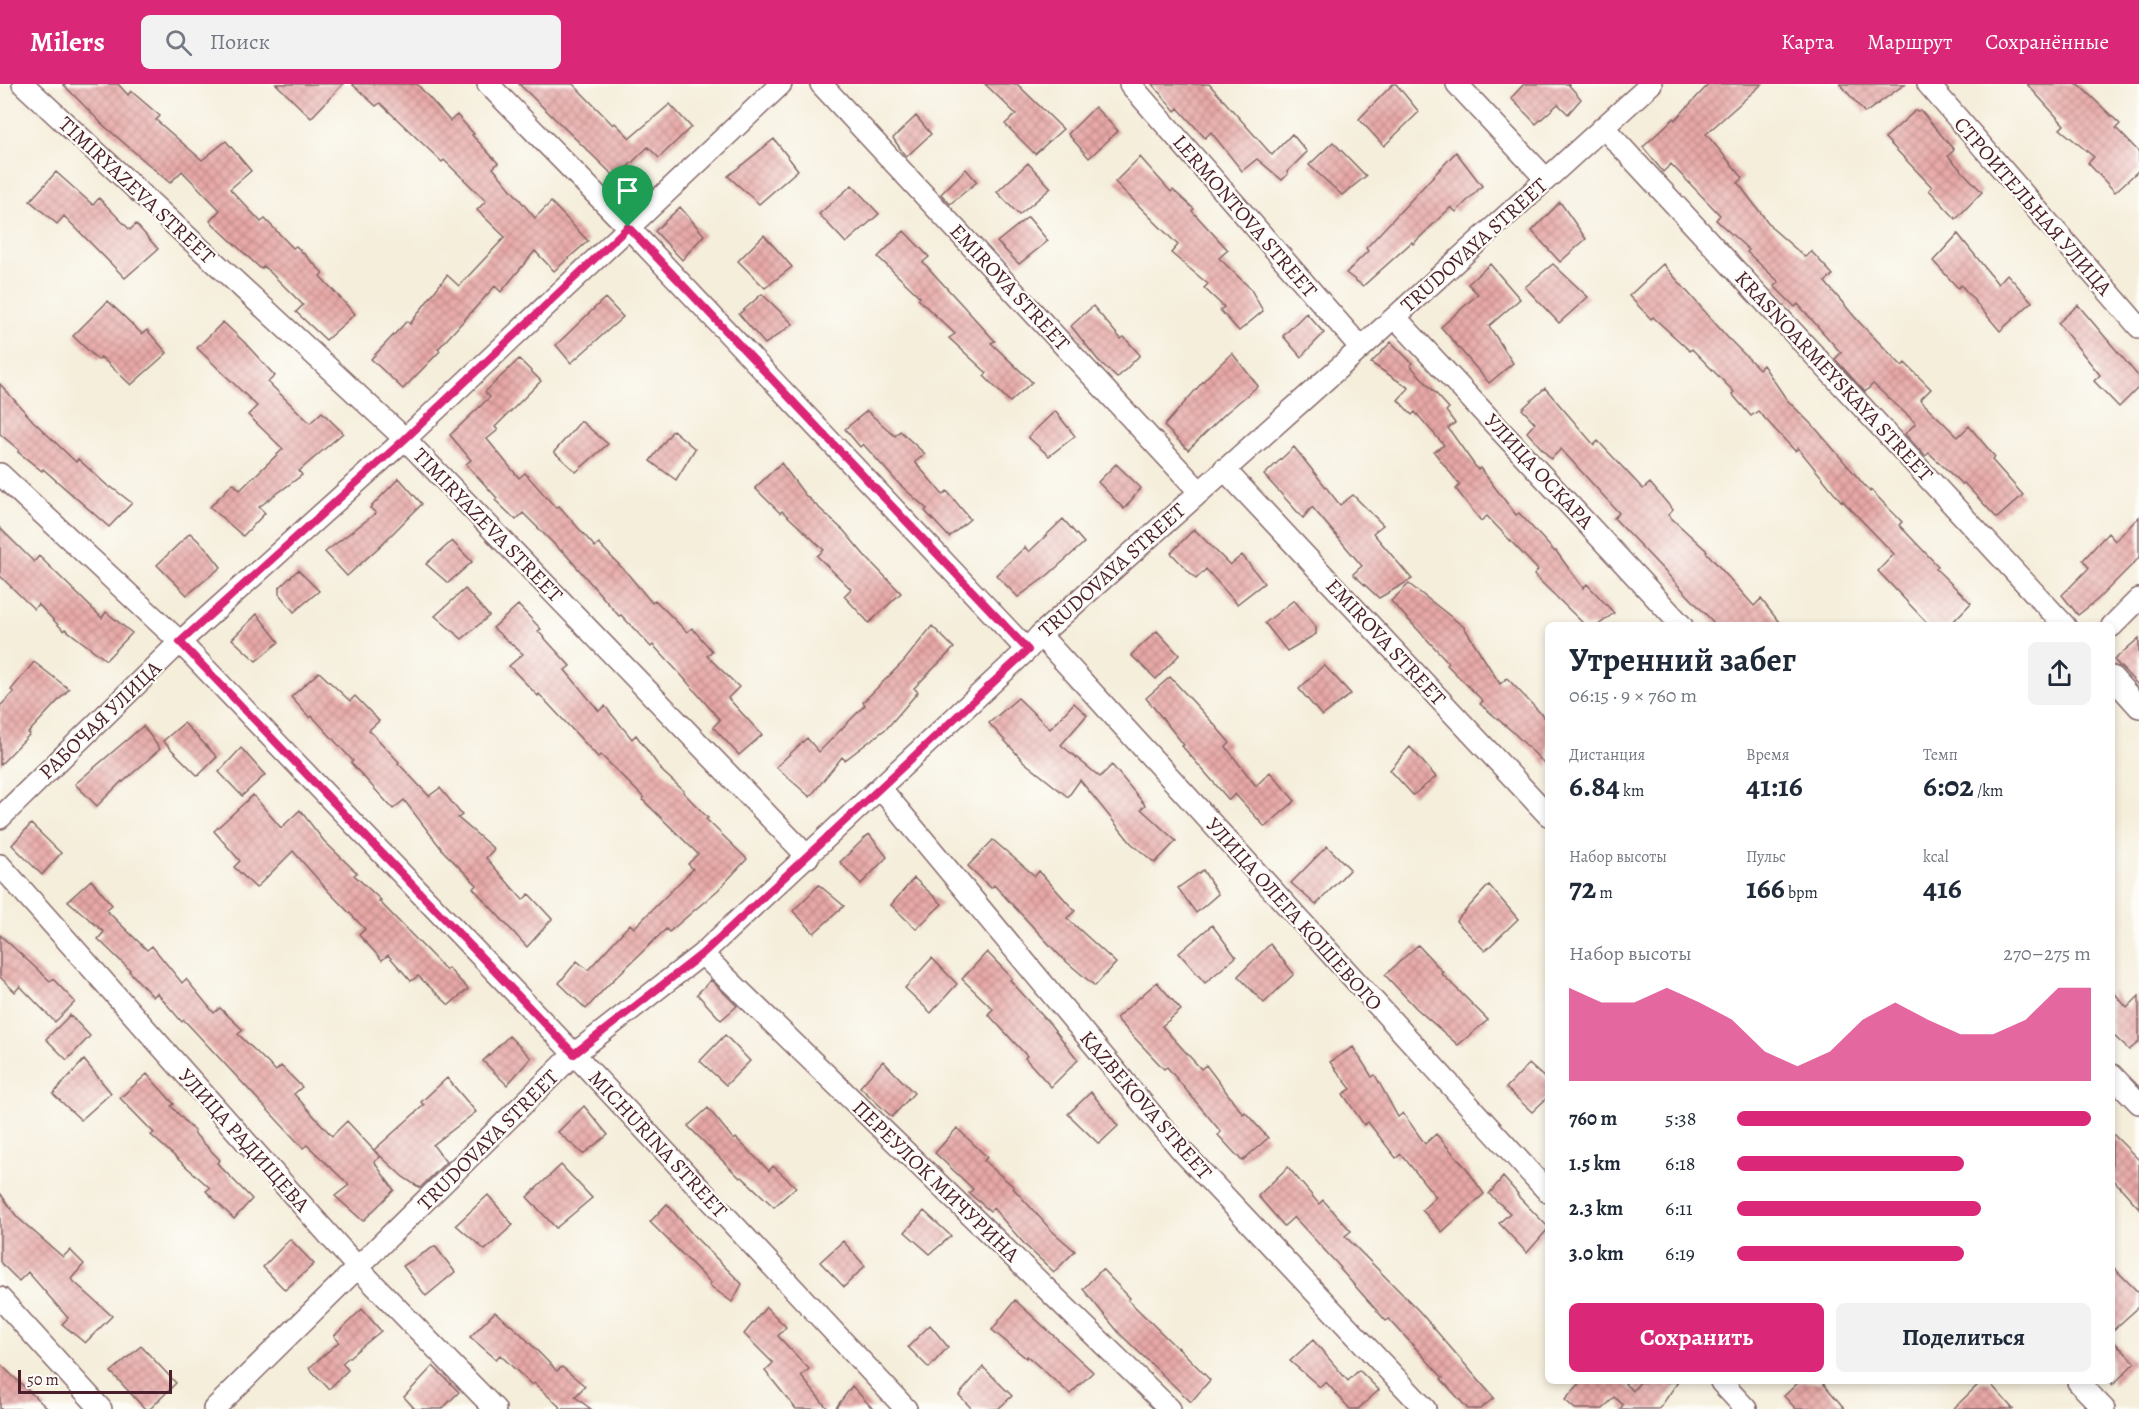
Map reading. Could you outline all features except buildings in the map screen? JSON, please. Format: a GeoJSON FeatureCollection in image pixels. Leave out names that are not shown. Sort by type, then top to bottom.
{"type":"FeatureCollection","features":[{"type":"Feature","properties":{"kind":"street","name":"TIMIRYAZEVA STREET"},"geometry":{"type":"LineString","coordinates":[[23,84],[405,439],[808,857]]}},
{"type":"Feature","properties":{"kind":"street","name":"УЛИЦА ОЛЕГА КОШЕВОГО"},"geometry":{"type":"LineString","coordinates":[[488,84],[1034,643],[1545,1189]]}},
{"type":"Feature","properties":{"kind":"street","name":"РАБОЧАЯ УЛИЦА"},"geometry":{"type":"LineString","coordinates":[[0,818],[180,642],[405,439],[781,84]]}},
{"type":"Feature","properties":{"kind":"street","name":"EMIROVA STREET"},"geometry":{"type":"LineString","coordinates":[[821,84],[1199,491]]}},
{"type":"Feature","properties":{"kind":"street","name":"LERMONTOVA STREET"},"geometry":{"type":"LineString","coordinates":[[1130,84],[1361,348]]}},
{"type":"Feature","properties":{"kind":"street"},"geometry":{"type":"LineString","coordinates":[[1457,84],[1546,179]]}},
{"type":"Feature","properties":{"kind":"street","name":"TRUDOVAYA STREET"},"geometry":{"type":"LineString","coordinates":[[214,1409],[359,1269],[574,1054],[702,954],[1199,491],[1361,348],[1651,84]]}},
{"type":"Feature","properties":{"kind":"street","name":"СТРОИТЕЛЬНАЯ УЛИЦА"},"geometry":{"type":"LineString","coordinates":[[1928,84],[2139,327]]}},
{"type":"Feature","properties":{"kind":"street","name":"KRASNOARMEYSKAYA STREET"},"geometry":{"type":"LineString","coordinates":[[1604,127],[2060,622]]}},
{"type":"Feature","properties":{"kind":"street","name":"УЛИЦА ОСКАРА"},"geometry":{"type":"LineString","coordinates":[[1395,317],[1678,622]]}},
{"type":"Feature","properties":{"kind":"street","name":"EMIROVA STREET"},"geometry":{"type":"LineString","coordinates":[[1224,469],[1545,812]]}},
{"type":"Feature","properties":{"kind":"street","name":"MICHURINA STREET"},"geometry":{"type":"LineString","coordinates":[[0,474],[180,642],[574,1054],[906,1409]]}},
{"type":"Feature","properties":{"kind":"street"},"geometry":{"type":"LineString","coordinates":[[2115,623],[2139,600]]}},
{"type":"Feature","properties":{"kind":"street"},"geometry":{"type":"LineString","coordinates":[[2115,680],[2139,707]]}},
{"type":"Feature","properties":{"kind":"street","name":"KAZBEKOVA STREET"},"geometry":{"type":"LineString","coordinates":[[881,789],[1183,1152],[1425,1409]]}},
{"type":"Feature","properties":{"kind":"street","name":"УЛИЦА РАДИЩЕВА"},"geometry":{"type":"LineString","coordinates":[[0,865],[359,1269],[495,1409]]}},
{"type":"Feature","properties":{"kind":"street","name":"ПЕРЕУЛОК МИЧУРИНА"},"geometry":{"type":"LineString","coordinates":[[702,954],[1170,1409]]}},
{"type":"Feature","properties":{"kind":"street"},"geometry":{"type":"LineString","coordinates":[[2115,1078],[2139,1103]]}},
{"type":"Feature","properties":{"kind":"street"},"geometry":{"type":"LineString","coordinates":[[0,1298],[101,1409]]}},
{"type":"Feature","properties":{"kind":"street"},"geometry":{"type":"LineString","coordinates":[[1722,1384],[1746,1409]]}},
{"type":"Feature","properties":{"kind":"street"},"geometry":{"type":"LineString","coordinates":[[2080,1384],[2104,1409]]}},
{"type":"Feature","properties":{"kind":"route"},"geometry":{"type":"LineString","coordinates":[[628,227],[1028,650],[702,954],[574,1054],[180,642],[405,439],[628,227]]}}]}
